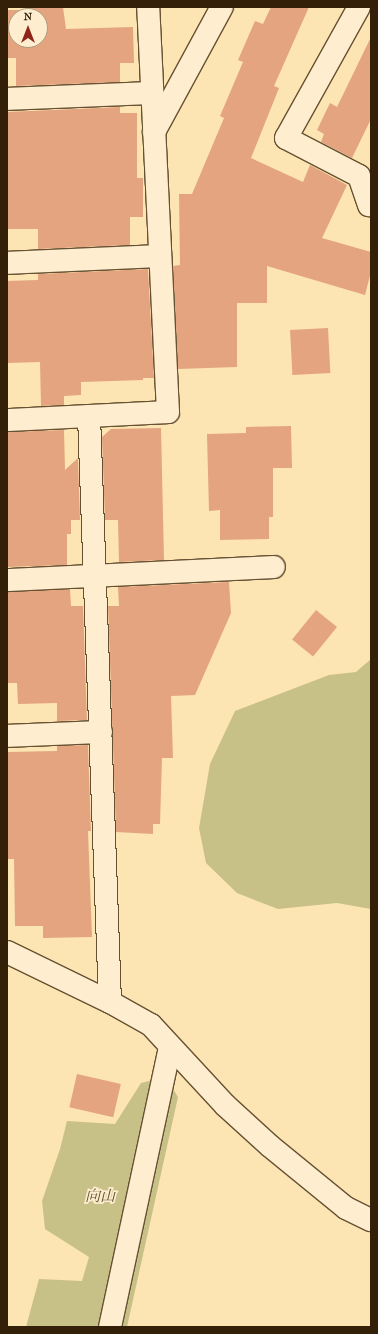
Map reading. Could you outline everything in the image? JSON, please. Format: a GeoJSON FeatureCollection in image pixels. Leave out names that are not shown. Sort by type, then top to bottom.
{"type":"FeatureCollection","features":[{"type":"Feature","properties":{"kind":"street"},"geometry":{"type":"LineString","coordinates":[[7,420],[168,412],[148,7]]}},
{"type":"Feature","properties":{"kind":"street"},"geometry":{"type":"LineString","coordinates":[[154,132],[222,7]]}},
{"type":"Feature","properties":{"kind":"street"},"geometry":{"type":"LineString","coordinates":[[359,7],[286,138],[359,176],[369,205]]}},
{"type":"Feature","properties":{"kind":"street"},"geometry":{"type":"LineString","coordinates":[[7,99],[152,93]]}},
{"type":"Feature","properties":{"kind":"street"},"geometry":{"type":"LineString","coordinates":[[7,263],[160,256]]}},
{"type":"Feature","properties":{"kind":"street"},"geometry":{"type":"LineString","coordinates":[[89,416],[110,1002]]}},
{"type":"Feature","properties":{"kind":"street"},"geometry":{"type":"LineString","coordinates":[[7,580],[274,567]]}},
{"type":"Feature","properties":{"kind":"street"},"geometry":{"type":"LineString","coordinates":[[7,736],[101,732]]}},
{"type":"Feature","properties":{"kind":"street"},"geometry":{"type":"LineString","coordinates":[[7,952],[110,1002],[151,1025],[170,1048],[225,1105],[270,1146],[346,1208],[371,1220]]}},
{"type":"Feature","properties":{"kind":"street"},"geometry":{"type":"LineString","coordinates":[[110,1327],[170,1048]]}},
{"type":"Feature","properties":{"kind":"green space"},"geometry":{"type":"Polygon","coordinates":[[[371,659],[371,909],[337,903],[278,909],[237,893],[206,863],[199,828],[210,764],[235,711],[329,675],[356,672],[371,659]]]}},
{"type":"Feature","properties":{"kind":"green space","name":"向山"},"geometry":{"type":"Polygon","coordinates":[[[157,1079],[170,1084],[178,1097],[127,1327],[26,1327],[39,1279],[82,1281],[89,1257],[45,1229],[42,1201],[60,1149],[67,1121],[115,1124],[141,1083],[157,1079]]]}},
{"type":"Feature","properties":{"kind":"building"},"geometry":{"type":"Polygon","coordinates":[[[29,7],[63,7],[66,29],[133,27],[134,63],[120,63],[120,82],[16,86],[16,58],[7,58],[7,10],[8,48],[48,48],[48,8],[29,7]]]}},
{"type":"Feature","properties":{"kind":"building"},"geometry":{"type":"Polygon","coordinates":[[[271,7],[309,7],[274,86],[279,88],[251,158],[303,182],[310,165],[347,185],[322,238],[371,252],[371,272],[365,295],[267,266],[267,303],[237,303],[237,367],[178,369],[173,266],[180,265],[179,194],[192,194],[224,118],[220,116],[243,62],[238,60],[255,21],[263,24],[271,7]]]}},
{"type":"Feature","properties":{"kind":"building"},"geometry":{"type":"Polygon","coordinates":[[[371,37],[371,119],[352,158],[321,142],[324,134],[317,130],[330,103],[337,107],[371,37]]]}},
{"type":"Feature","properties":{"kind":"building"},"geometry":{"type":"Polygon","coordinates":[[[120,107],[120,113],[137,113],[137,178],[143,178],[143,217],[130,217],[130,245],[38,249],[38,229],[7,229],[7,112],[120,107]]]}},
{"type":"Feature","properties":{"kind":"building"},"geometry":{"type":"Polygon","coordinates":[[[148,269],[154,378],[143,378],[143,380],[81,382],[81,395],[64,396],[64,405],[41,406],[40,362],[7,363],[7,281],[38,280],[38,274],[148,269]]]}},
{"type":"Feature","properties":{"kind":"building"},"geometry":{"type":"Polygon","coordinates":[[[328,328],[330,373],[292,375],[290,330],[328,328]]]}},
{"type":"Feature","properties":{"kind":"building"},"geometry":{"type":"Polygon","coordinates":[[[291,426],[292,468],[273,468],[273,517],[269,517],[269,539],[220,540],[220,510],[209,511],[207,434],[246,433],[246,427],[291,426]]]}},
{"type":"Feature","properties":{"kind":"building"},"geometry":{"type":"Polygon","coordinates":[[[161,428],[164,560],[119,562],[118,520],[105,520],[102,437],[111,429],[161,428]]]}},
{"type":"Feature","properties":{"kind":"building"},"geometry":{"type":"Polygon","coordinates":[[[64,430],[65,470],[78,458],[80,520],[71,520],[71,534],[67,534],[67,565],[7,567],[7,432],[64,430]]]}},
{"type":"Feature","properties":{"kind":"building"},"geometry":{"type":"Polygon","coordinates":[[[229,582],[231,613],[195,695],[171,696],[173,758],[162,758],[160,824],[153,824],[153,834],[116,832],[108,606],[119,606],[118,587],[229,582]]]}},
{"type":"Feature","properties":{"kind":"building"},"geometry":{"type":"Polygon","coordinates":[[[70,589],[71,606],[83,606],[87,720],[57,721],[57,703],[18,704],[17,683],[7,683],[7,592],[70,589]]]}},
{"type":"Feature","properties":{"kind":"building"},"geometry":{"type":"Polygon","coordinates":[[[316,610],[337,627],[313,657],[292,640],[316,610]]]}},
{"type":"Feature","properties":{"kind":"building"},"geometry":{"type":"Polygon","coordinates":[[[88,745],[91,831],[88,831],[92,937],[43,938],[43,926],[15,926],[14,859],[7,859],[7,752],[57,751],[57,746],[88,745]]]}},
{"type":"Feature","properties":{"kind":"building"},"geometry":{"type":"Polygon","coordinates":[[[77,1074],[121,1084],[113,1117],[69,1107],[77,1074]]]}}]}
